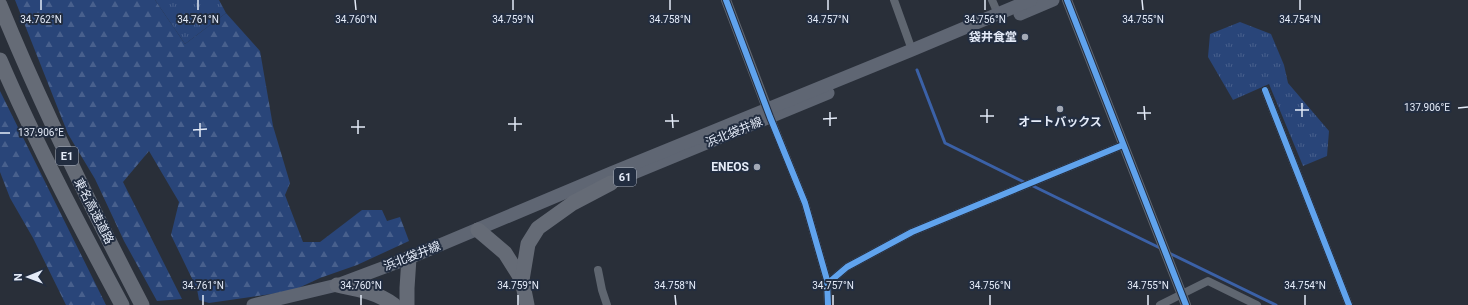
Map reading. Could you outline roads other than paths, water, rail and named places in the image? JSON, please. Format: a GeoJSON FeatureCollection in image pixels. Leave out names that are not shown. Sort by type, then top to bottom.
{"type":"FeatureCollection","features":[{"type":"Feature","properties":{"kind":"highway","name":"東名高速道路"},"geometry":{"type":"LineString","coordinates":[[0,5],[48,117],[86,196],[142,305]]}},
{"type":"Feature","properties":{"kind":"highway","name":"東名高速道路"},"geometry":{"type":"LineString","coordinates":[[0,60],[47,162],[122,305]]}},
{"type":"Feature","properties":{"kind":"highway"},"geometry":{"type":"LineString","coordinates":[[527,305],[522,280],[528,244],[538,228],[573,203],[611,183]]}},
{"type":"Feature","properties":{"kind":"highway"},"geometry":{"type":"LineString","coordinates":[[478,230],[504,253],[522,280]]}},
{"type":"Feature","properties":{"kind":"highway"},"geometry":{"type":"LineString","coordinates":[[407,305],[409,258]]}},
{"type":"Feature","properties":{"kind":"highway"},"geometry":{"type":"LineString","coordinates":[[337,285],[377,294],[394,305]]}},
{"type":"Feature","properties":{"kind":"main road","name":"浜北袋井線"},"geometry":{"type":"LineString","coordinates":[[478,230],[540,210],[611,183],[912,50],[1031,0]]}},
{"type":"Feature","properties":{"kind":"main road","name":"浜北袋井線"},"geometry":{"type":"LineString","coordinates":[[253,305],[337,285],[409,258],[611,173],[768,113],[1053,0]]}},
{"type":"Feature","properties":{"kind":"street"},"geometry":{"type":"LineString","coordinates":[[726,0],[768,113],[805,203],[819,249],[827,284],[828,305]]}},
{"type":"Feature","properties":{"kind":"street"},"geometry":{"type":"LineString","coordinates":[[894,0],[912,50]]}},
{"type":"Feature","properties":{"kind":"street"},"geometry":{"type":"LineString","coordinates":[[992,0],[998,14]]}},
{"type":"Feature","properties":{"kind":"street"},"geometry":{"type":"LineString","coordinates":[[1067,0],[1186,305]]}},
{"type":"Feature","properties":{"kind":"street"},"geometry":{"type":"LineString","coordinates":[[1265,90],[1349,305]]}},
{"type":"Feature","properties":{"kind":"street"},"geometry":{"type":"LineString","coordinates":[[827,284],[847,267],[912,232],[1123,145]]}},
{"type":"Feature","properties":{"kind":"street"},"geometry":{"type":"LineString","coordinates":[[598,270],[607,305]]}},
{"type":"Feature","properties":{"kind":"street"},"geometry":{"type":"LineString","coordinates":[[1160,305],[1208,281],[1257,305]]}},
{"type":"Feature","properties":{"kind":"waterway"},"geometry":{"type":"LineString","coordinates":[[917,70],[945,143],[1026,183]]}},
{"type":"Feature","properties":{"kind":"waterway"},"geometry":{"type":"LineString","coordinates":[[1031,185],[1160,248]]}},
{"type":"Feature","properties":{"kind":"waterway"},"geometry":{"type":"LineString","coordinates":[[1169,253],[1276,305]]}},
{"type":"Feature","properties":{"kind":"place","name":"袋井食堂"},"geometry":{"type":"Point","coordinates":[1025,37]}},
{"type":"Feature","properties":{"kind":"place","name":"オートバックス"},"geometry":{"type":"Point","coordinates":[1060,109]}},
{"type":"Feature","properties":{"kind":"place","name":"ENEOS"},"geometry":{"type":"Point","coordinates":[757,167]}}]}
